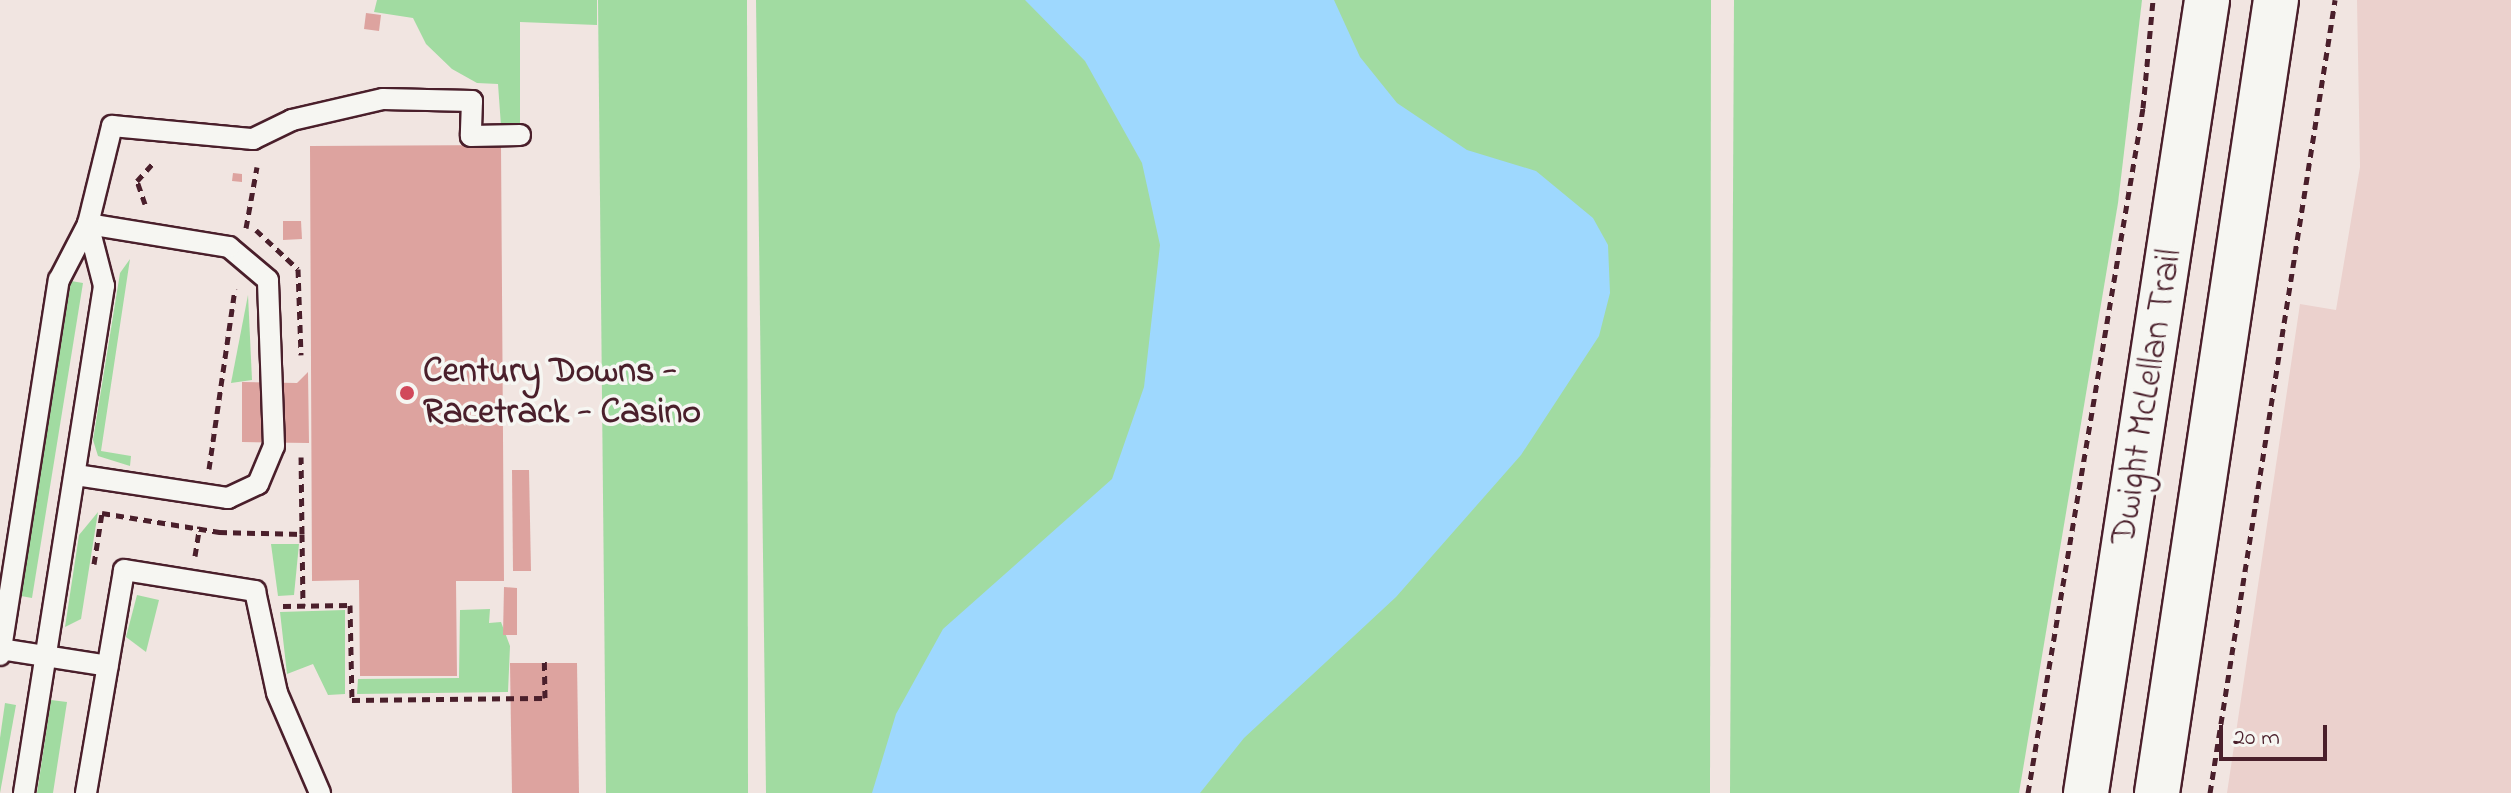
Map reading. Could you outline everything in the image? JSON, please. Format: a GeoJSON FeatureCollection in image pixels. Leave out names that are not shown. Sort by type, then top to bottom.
{"type":"FeatureCollection","features":[{"type":"Feature","properties":{"kind":"main road","name":"Dwight McLellan Trail"},"geometry":{"type":"LineString","coordinates":[[2086,793],[2207,0]]}},
{"type":"Feature","properties":{"kind":"main road","name":"Dwight McLellan Trail"},"geometry":{"type":"LineString","coordinates":[[2157,793],[2276,0]]}},
{"type":"Feature","properties":{"kind":"lane"},"geometry":{"type":"LineString","coordinates":[[0,655],[59,280],[88,224],[112,126],[190,138],[260,135],[383,99],[472,101],[471,136],[520,135]]}},
{"type":"Feature","properties":{"kind":"lane"},"geometry":{"type":"LineString","coordinates":[[76,475],[228,498],[254,488],[274,446],[274,293],[241,252],[88,224]]}},
{"type":"Feature","properties":{"kind":"lane"},"geometry":{"type":"LineString","coordinates":[[24,793],[104,286],[88,224]]}},
{"type":"Feature","properties":{"kind":"lane"},"geometry":{"type":"LineString","coordinates":[[86,793],[124,570],[255,591],[277,693],[320,793]]}},
{"type":"Feature","properties":{"kind":"lane"},"geometry":{"type":"LineString","coordinates":[[1,649],[108,666]]}},
{"type":"Feature","properties":{"kind":"path"},"geometry":{"type":"LineString","coordinates":[[2028,793],[2143,108],[2153,0]]}},
{"type":"Feature","properties":{"kind":"path"},"geometry":{"type":"LineString","coordinates":[[2210,793],[2335,0]]}},
{"type":"Feature","properties":{"kind":"path"},"geometry":{"type":"LineString","coordinates":[[200,529],[260,135]]}},
{"type":"Feature","properties":{"kind":"path"},"geometry":{"type":"LineString","coordinates":[[150,208],[137,181],[153,163]]}},
{"type":"Feature","properties":{"kind":"path"},"geometry":{"type":"LineString","coordinates":[[232,224],[246,226],[298,269],[305,319],[300,370]]}},
{"type":"Feature","properties":{"kind":"path"},"geometry":{"type":"LineString","coordinates":[[301,443],[303,606]]}},
{"type":"Feature","properties":{"kind":"path"},"geometry":{"type":"LineString","coordinates":[[93,570],[102,513],[200,529],[302,534]]}},
{"type":"Feature","properties":{"kind":"path"},"geometry":{"type":"LineString","coordinates":[[258,606],[350,605],[352,700],[545,698],[544,659]]}},
{"type":"Feature","properties":{"kind":"shaded area"},"geometry":{"type":"Polygon","coordinates":[[[2357,0],[2511,0],[2511,793],[2227,793],[2300,304],[2336,310],[2360,167],[2357,0]]]}},
{"type":"Feature","properties":{"kind":"green space"},"geometry":{"type":"Polygon","coordinates":[[[377,0],[597,0],[597,25],[520,22],[520,123],[501,126],[498,84],[477,83],[452,69],[426,44],[413,18],[374,12],[377,0]]]}},
{"type":"Feature","properties":{"kind":"green space"},"geometry":{"type":"Polygon","coordinates":[[[598,0],[747,0],[748,793],[606,793],[598,0]]]}},
{"type":"Feature","properties":{"kind":"green space"},"geometry":{"type":"Polygon","coordinates":[[[756,0],[1711,0],[1710,793],[766,793],[756,0]]]}},
{"type":"Feature","properties":{"kind":"green space"},"geometry":{"type":"Polygon","coordinates":[[[1734,0],[2142,0],[2118,203],[2019,793],[1730,793],[1734,0]]]}},
{"type":"Feature","properties":{"kind":"green space"},"geometry":{"type":"Polygon","coordinates":[[[130,259],[101,451],[131,456],[130,466],[98,456],[93,440],[120,273],[130,259]]]}},
{"type":"Feature","properties":{"kind":"green space"},"geometry":{"type":"Polygon","coordinates":[[[71,281],[83,283],[32,598],[21,596],[71,281]]]}},
{"type":"Feature","properties":{"kind":"green space"},"geometry":{"type":"Polygon","coordinates":[[[248,295],[252,380],[231,383],[248,295]]]}},
{"type":"Feature","properties":{"kind":"green space"},"geometry":{"type":"Polygon","coordinates":[[[98,512],[81,619],[65,627],[79,535],[98,512]]]}},
{"type":"Feature","properties":{"kind":"green space"},"geometry":{"type":"Polygon","coordinates":[[[271,544],[299,544],[294,595],[278,596],[271,544]]]}},
{"type":"Feature","properties":{"kind":"green space"},"geometry":{"type":"Polygon","coordinates":[[[137,595],[159,600],[146,652],[126,637],[137,595]]]}},
{"type":"Feature","properties":{"kind":"green space"},"geometry":{"type":"Polygon","coordinates":[[[490,609],[489,623],[501,622],[510,646],[508,692],[357,694],[358,679],[459,678],[460,610],[490,609]]]}},
{"type":"Feature","properties":{"kind":"green space"},"geometry":{"type":"Polygon","coordinates":[[[345,610],[345,694],[328,695],[313,664],[287,674],[280,612],[345,610]]]}},
{"type":"Feature","properties":{"kind":"green space"},"geometry":{"type":"Polygon","coordinates":[[[51,700],[67,702],[53,793],[37,793],[51,700]]]}},
{"type":"Feature","properties":{"kind":"green space"},"geometry":{"type":"Polygon","coordinates":[[[5,703],[16,705],[0,793],[0,738],[5,703]]]}},
{"type":"Feature","properties":{"kind":"water"},"geometry":{"type":"Polygon","coordinates":[[[1025,0],[1334,0],[1360,57],[1397,103],[1467,150],[1536,171],[1593,218],[1608,245],[1610,293],[1599,336],[1521,455],[1396,597],[1244,738],[1200,793],[872,793],[896,714],[943,629],[1112,479],[1144,387],[1160,245],[1142,163],[1085,61],[1025,0]]]}},
{"type":"Feature","properties":{"kind":"building"},"geometry":{"type":"Polygon","coordinates":[[[366,13],[381,15],[379,31],[364,29],[366,13]]]}},
{"type":"Feature","properties":{"kind":"building","name":"Century Downs - Racetrack - Casino"},"geometry":{"type":"Polygon","coordinates":[[[501,145],[504,581],[456,581],[457,676],[360,676],[359,580],[312,581],[310,146],[501,145]]]}},
{"type":"Feature","properties":{"kind":"building"},"geometry":{"type":"Polygon","coordinates":[[[233,173],[242,174],[242,182],[232,181],[233,173]]]}},
{"type":"Feature","properties":{"kind":"building"},"geometry":{"type":"Polygon","coordinates":[[[283,221],[301,221],[302,239],[283,240],[283,221]]]}},
{"type":"Feature","properties":{"kind":"building"},"geometry":{"type":"Polygon","coordinates":[[[308,372],[309,443],[242,442],[242,382],[297,383],[308,372]]]}},
{"type":"Feature","properties":{"kind":"building"},"geometry":{"type":"Polygon","coordinates":[[[512,470],[529,470],[531,571],[513,571],[512,470]]]}},
{"type":"Feature","properties":{"kind":"building"},"geometry":{"type":"Polygon","coordinates":[[[504,587],[517,588],[517,635],[503,635],[504,587]]]}},
{"type":"Feature","properties":{"kind":"building"},"geometry":{"type":"Polygon","coordinates":[[[510,663],[577,663],[579,793],[512,793],[510,663]]]}},
{"type":"Feature","properties":{"kind":"place","name":"Century Downs - Racetrack - Casino"},"geometry":{"type":"Point","coordinates":[407,393]}}]}
